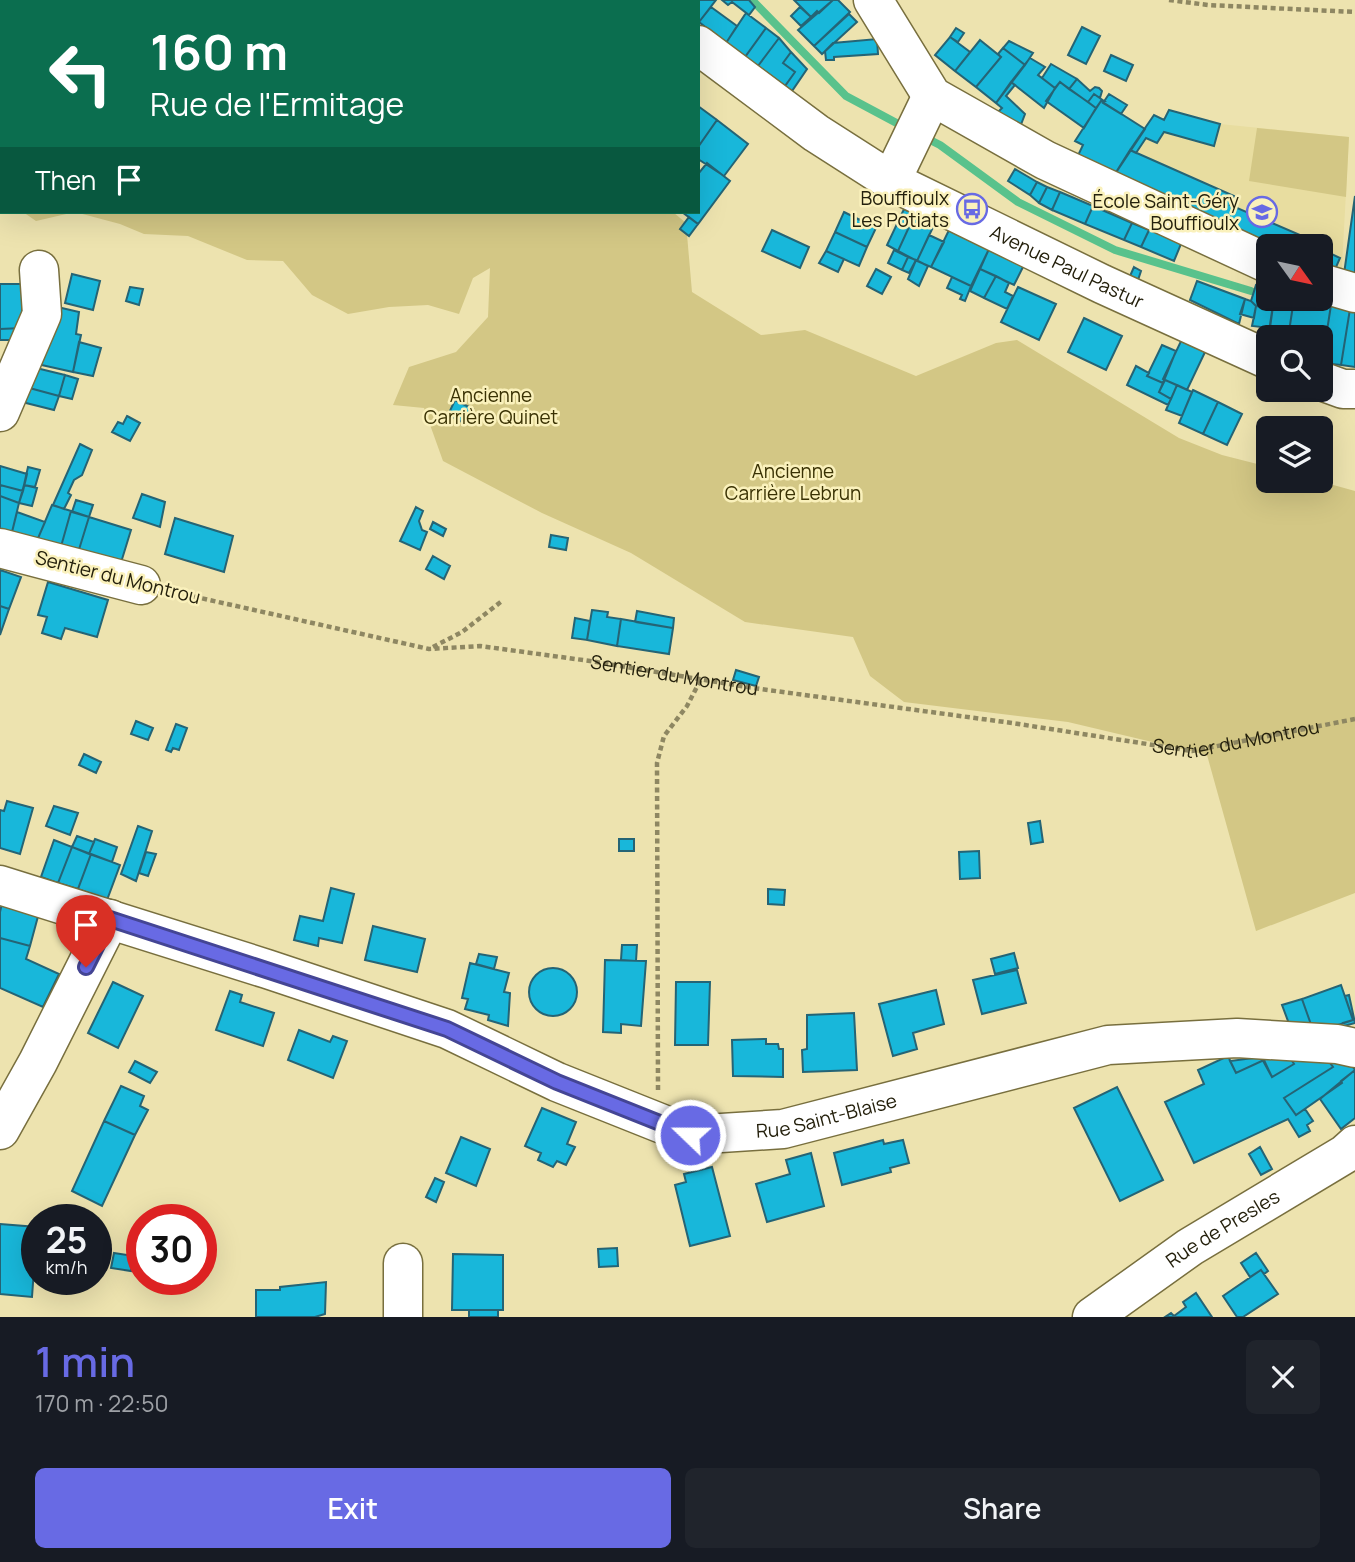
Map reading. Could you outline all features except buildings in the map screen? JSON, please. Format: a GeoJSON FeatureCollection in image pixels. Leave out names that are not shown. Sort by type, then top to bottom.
{"type":"FeatureCollection","features":[{"type":"Feature","properties":{"kind":"street"},"geometry":{"type":"LineString","coordinates":[[873,0],[922,118],[1045,160],[1256,258]]}},
{"type":"Feature","properties":{"kind":"street","name":"Avenue Paul Pastur"},"geometry":{"type":"LineString","coordinates":[[700,46],[816,133],[891,181],[1102,284],[1256,354]]}},
{"type":"Feature","properties":{"kind":"street"},"geometry":{"type":"LineString","coordinates":[[891,181],[922,118]]}},
{"type":"Feature","properties":{"kind":"street"},"geometry":{"type":"LineString","coordinates":[[0,412],[42,314],[40,270]]}},
{"type":"Feature","properties":{"kind":"street"},"geometry":{"type":"LineString","coordinates":[[1334,287],[1355,293]]}},
{"type":"Feature","properties":{"kind":"street"},"geometry":{"type":"LineString","coordinates":[[1333,385],[1355,389]]}},
{"type":"Feature","properties":{"kind":"street","name":"Sentier du Montrou"},"geometry":{"type":"LineString","coordinates":[[0,548],[141,585]]}},
{"type":"Feature","properties":{"kind":"street","name":"Rue Saint-Blaise"},"geometry":{"type":"LineString","coordinates":[[0,885],[447,1029],[557,1082],[690,1135],[783,1129],[1108,1045],[1237,1038],[1338,1044],[1355,1048]]}},
{"type":"Feature","properties":{"kind":"street"},"geometry":{"type":"LineString","coordinates":[[0,1130],[38,1062],[110,919]]}},
{"type":"Feature","properties":{"kind":"street","name":"Rue de Presles"},"geometry":{"type":"LineString","coordinates":[[1092,1317],[1189,1247],[1345,1154],[1355,1144]]}},
{"type":"Feature","properties":{"kind":"street"},"geometry":{"type":"LineString","coordinates":[[402,1317],[403,1263]]}},
{"type":"Feature","properties":{"kind":"path"},"geometry":{"type":"LineString","coordinates":[[1169,0],[1321,12],[1355,12]]}},
{"type":"Feature","properties":{"kind":"path","name":"Sentier du Montrou"},"geometry":{"type":"LineString","coordinates":[[141,585],[429,649],[480,646],[1192,751],[1355,719]]}},
{"type":"Feature","properties":{"kind":"path"},"geometry":{"type":"LineString","coordinates":[[429,649],[463,632],[502,601]]}},
{"type":"Feature","properties":{"kind":"path"},"geometry":{"type":"LineString","coordinates":[[658,1122],[657,763],[664,736],[687,706],[701,679]]}},
{"type":"Feature","properties":{"kind":"shaded area","name":"École Saint-Géry Bouffioulx"},"geometry":{"type":"Polygon","coordinates":[[[1169,110],[1220,124],[1349,137],[1341,284],[1334,282],[1334,234],[1256,234],[1256,238],[1130,150],[1154,115],[1164,120],[1169,110]]]}},
{"type":"Feature","properties":{"kind":"green space"},"geometry":{"type":"Polygon","coordinates":[[[1257,128],[1349,137],[1346,197],[1249,181],[1257,128]]]}},
{"type":"Feature","properties":{"kind":"green space"},"geometry":{"type":"Polygon","coordinates":[[[26,214],[66,214],[36,221],[26,214]]]}},
{"type":"Feature","properties":{"kind":"green space"},"geometry":{"type":"Polygon","coordinates":[[[82,214],[675,214],[686,223],[692,292],[761,335],[805,330],[916,376],[996,343],[1017,340],[1179,438],[1222,455],[1256,464],[1256,493],[1333,493],[1333,485],[1355,491],[1355,893],[1256,931],[1207,755],[1068,722],[904,702],[870,676],[853,637],[745,622],[631,553],[542,513],[443,461],[424,408],[393,405],[409,367],[456,352],[488,317],[490,268],[473,278],[459,314],[428,305],[389,307],[348,314],[312,295],[283,261],[247,260],[188,236],[144,234],[82,214]]]}},
{"type":"Feature","properties":{"kind":"waterway"},"geometry":{"type":"LineString","coordinates":[[752,0],[846,96],[904,127]]}},
{"type":"Feature","properties":{"kind":"waterway"},"geometry":{"type":"LineString","coordinates":[[922,136],[940,145],[1018,202],[1115,250],[1251,291]]}},
{"type":"Feature","properties":{"kind":"place","name":"Bouffioulx Les Potiats"},"geometry":{"type":"Point","coordinates":[972,209]}},
{"type":"Feature","properties":{"kind":"place","name":"École Saint-Géry Bouffioulx"},"geometry":{"type":"Point","coordinates":[1262,212]}},
{"type":"Feature","properties":{"kind":"route"},"geometry":{"type":"LineString","coordinates":[[86,967],[110,919],[447,1029],[557,1082],[690,1135]]}},
{"type":"Feature","properties":{"kind":"park label","name":"Ancienne Carrière Quinet"},"geometry":{"type":"Point","coordinates":[491,406]}},
{"type":"Feature","properties":{"kind":"park label","name":"Ancienne Carrière Lebrun"},"geometry":{"type":"Point","coordinates":[793,482]}}]}
